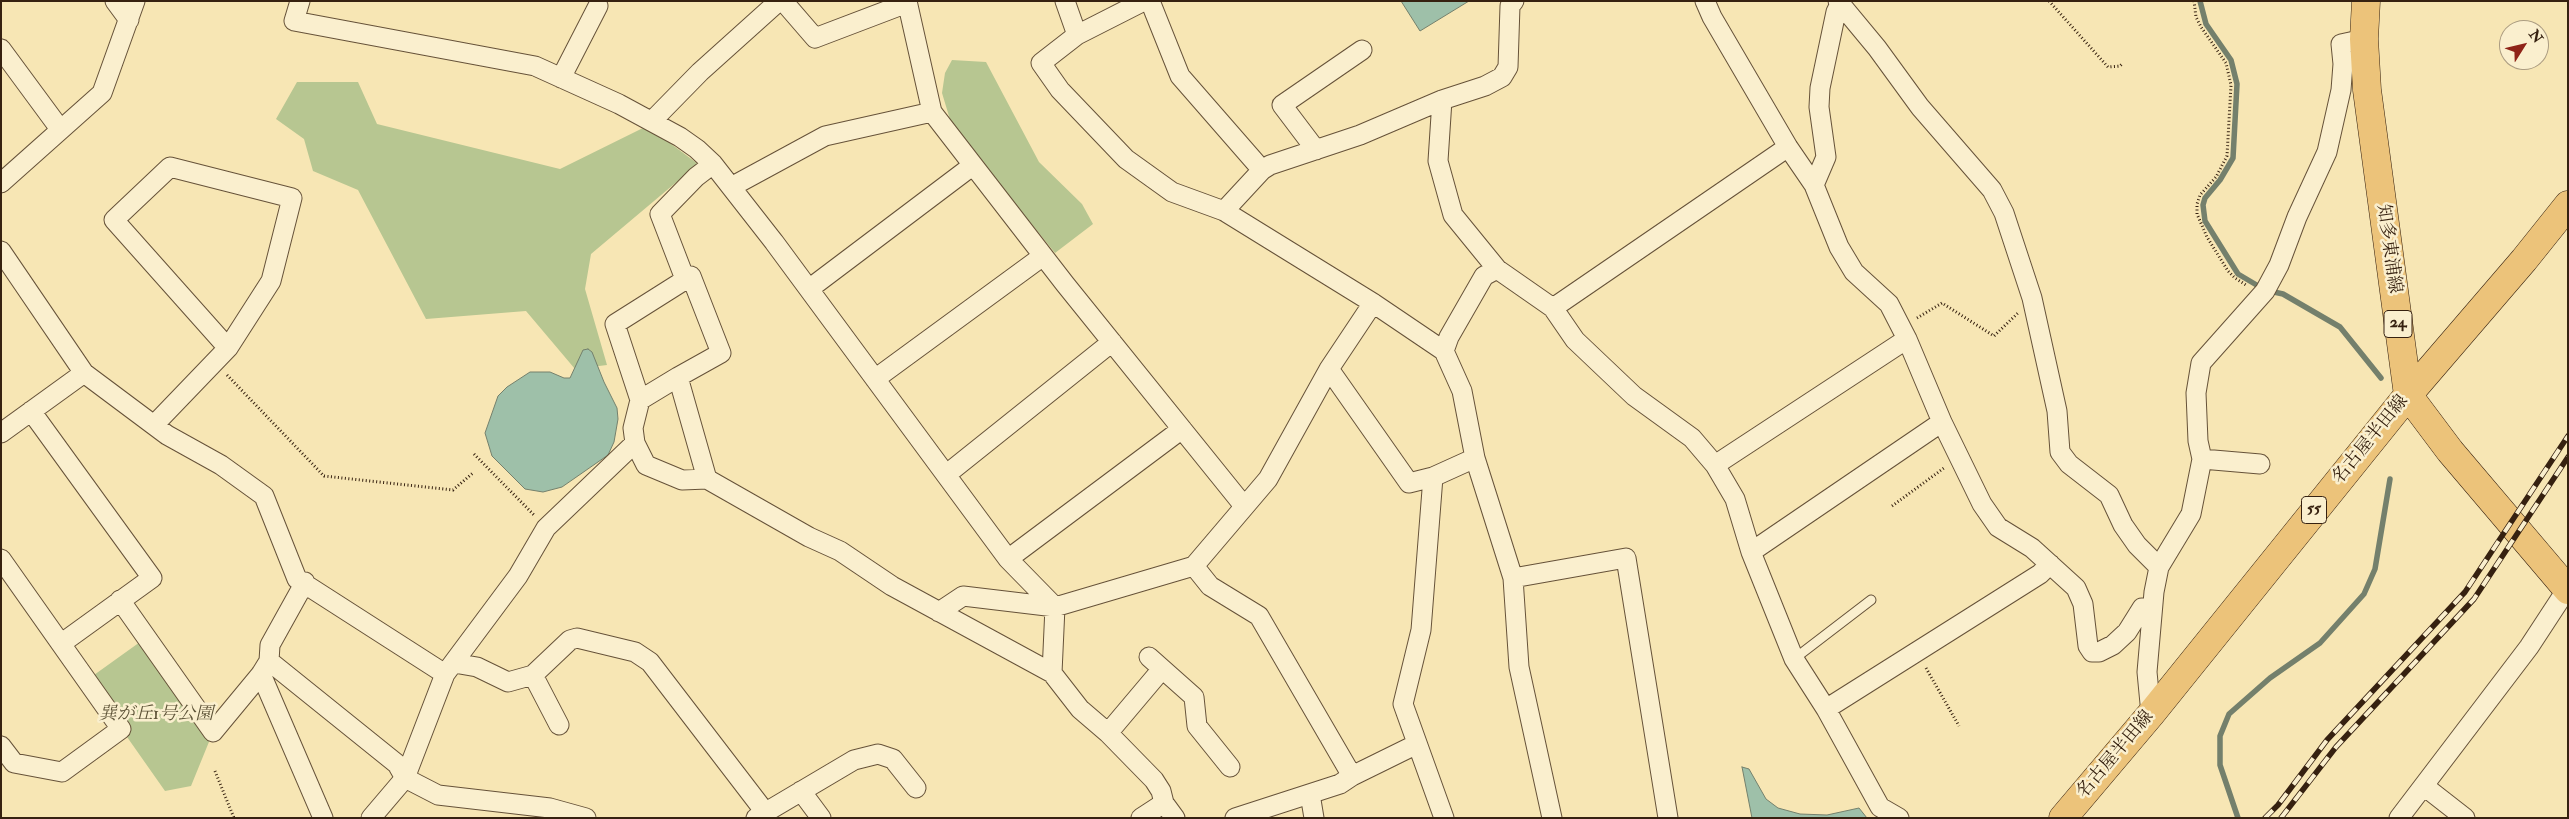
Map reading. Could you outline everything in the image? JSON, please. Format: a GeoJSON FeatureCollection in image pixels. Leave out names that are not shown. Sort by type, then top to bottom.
{"type":"FeatureCollection","features":[{"type":"Feature","properties":{"kind":"main road","name":"知多東浦線"},"geometry":{"type":"LineString","coordinates":[[2366,1],[2364,39],[2367,90],[2408,395],[2450,451],[2567,590]]}},
{"type":"Feature","properties":{"kind":"main road","name":"名古屋半田線"},"geometry":{"type":"LineString","coordinates":[[2063,818],[2151,714],[2408,395],[2524,260],[2568,205]]}},
{"type":"Feature","properties":{"kind":"street"},"geometry":{"type":"LineString","coordinates":[[115,1],[129,20]]}},
{"type":"Feature","properties":{"kind":"street"},"geometry":{"type":"LineString","coordinates":[[1,183],[102,92],[135,1]]}},
{"type":"Feature","properties":{"kind":"street"},"geometry":{"type":"LineString","coordinates":[[300,1],[294,21],[535,66],[652,121],[692,145],[713,164],[731,187],[1008,558],[1055,607],[1052,673]]}},
{"type":"Feature","properties":{"kind":"street"},"geometry":{"type":"LineString","coordinates":[[652,121],[700,72],[779,1]]}},
{"type":"Feature","properties":{"kind":"street"},"geometry":{"type":"LineString","coordinates":[[783,1],[815,38],[907,2],[932,112],[1043,256],[1244,506]]}},
{"type":"Feature","properties":{"kind":"street"},"geometry":{"type":"LineString","coordinates":[[1065,1],[1077,35]]}},
{"type":"Feature","properties":{"kind":"street"},"geometry":{"type":"LineString","coordinates":[[1144,1],[1077,35],[1041,63],[1060,90],[1126,159],[1172,192],[1224,211],[1373,303],[1444,351],[1462,391],[1475,458],[1513,578],[1519,667],[1552,818]]}},
{"type":"Feature","properties":{"kind":"street"},"geometry":{"type":"LineString","coordinates":[[1150,1],[1180,76],[1262,170]]}},
{"type":"Feature","properties":{"kind":"street"},"geometry":{"type":"LineString","coordinates":[[1224,211],[1262,170],[1270,165],[1360,135],[1442,100],[1485,86],[1502,77],[1508,67],[1510,6],[1514,1]]}},
{"type":"Feature","properties":{"kind":"street"},"geometry":{"type":"LineString","coordinates":[[1705,1],[1788,147],[1814,185],[1839,246],[1854,272],[1889,304],[1904,333],[1942,422],[1982,504],[1998,527],[2032,548],[2076,588],[2082,604],[2088,646],[2092,652],[2099,652],[2114,645],[2127,632],[2142,608],[2151,610]]}},
{"type":"Feature","properties":{"kind":"street"},"geometry":{"type":"LineString","coordinates":[[1814,185],[1826,158],[1819,107],[1820,88],[1839,3]]}},
{"type":"Feature","properties":{"kind":"street"},"geometry":{"type":"LineString","coordinates":[[1839,3],[1878,48],[1920,107],[1992,190],[2004,212],[2033,301],[2056,411],[2060,452],[2069,464],[2109,496],[2123,525],[2132,538],[2159,567]]}},
{"type":"Feature","properties":{"kind":"street"},"geometry":{"type":"LineString","coordinates":[[561,78],[598,6]]}},
{"type":"Feature","properties":{"kind":"street"},"geometry":{"type":"LineString","coordinates":[[2151,714],[2147,672],[2151,610],[2159,567],[2191,514],[2202,459],[2198,441],[2196,394],[2201,363],[2261,295],[2279,265],[2297,217],[2327,152],[2341,90],[2343,64],[2341,44],[2364,39]]}},
{"type":"Feature","properties":{"kind":"street"},"geometry":{"type":"LineString","coordinates":[[1,49],[60,130]]}},
{"type":"Feature","properties":{"kind":"street"},"geometry":{"type":"LineString","coordinates":[[1316,150],[1282,105],[1362,50]]}},
{"type":"Feature","properties":{"kind":"street"},"geometry":{"type":"LineString","coordinates":[[1442,100],[1438,161],[1453,215],[1497,269],[1553,308],[1575,340],[1634,396],[1692,438],[1715,465],[1735,499],[1751,552],[1794,659],[1826,709],[1880,807],[1898,818]]}},
{"type":"Feature","properties":{"kind":"street"},"geometry":{"type":"LineString","coordinates":[[731,187],[825,136],[932,112]]}},
{"type":"Feature","properties":{"kind":"street"},"geometry":{"type":"LineString","coordinates":[[1553,308],[1788,147]]}},
{"type":"Feature","properties":{"kind":"street"},"geometry":{"type":"LineString","coordinates":[[685,279],[660,214],[696,177],[713,164]]}},
{"type":"Feature","properties":{"kind":"street"},"geometry":{"type":"LineString","coordinates":[[809,289],[972,166]]}},
{"type":"Feature","properties":{"kind":"street"},"geometry":{"type":"LineString","coordinates":[[154,425],[228,348],[272,281],[292,198],[170,167],[114,220],[228,348]]}},
{"type":"Feature","properties":{"kind":"street"},"geometry":{"type":"LineString","coordinates":[[1,251],[84,373],[167,435],[221,464],[264,496],[297,579],[450,668],[477,667],[508,682],[533,675],[570,640],[577,638],[626,649],[643,656],[650,662],[761,815],[854,760],[878,754],[894,759],[916,788]]}},
{"type":"Feature","properties":{"kind":"street"},"geometry":{"type":"LineString","coordinates":[[875,379],[1043,256]]}},
{"type":"Feature","properties":{"kind":"street"},"geometry":{"type":"LineString","coordinates":[[1444,351],[1449,337],[1484,276],[1497,269]]}},
{"type":"Feature","properties":{"kind":"street"},"geometry":{"type":"LineString","coordinates":[[640,400],[721,353],[691,276],[615,324],[640,400],[632,428],[635,443],[646,465],[682,480],[707,479],[809,537],[840,551],[892,586],[1052,673],[1080,709],[1108,733],[1154,780],[1161,791],[1170,810],[1141,818]]}},
{"type":"Feature","properties":{"kind":"street"},"geometry":{"type":"LineString","coordinates":[[939,612],[963,596],[1055,607],[1194,566],[1268,479],[1330,369],[1373,303]]}},
{"type":"Feature","properties":{"kind":"street"},"geometry":{"type":"LineString","coordinates":[[1715,465],[1904,333]]}},
{"type":"Feature","properties":{"kind":"street"},"geometry":{"type":"LineString","coordinates":[[947,474],[1112,342]]}},
{"type":"Feature","properties":{"kind":"street"},"geometry":{"type":"LineString","coordinates":[[1330,369],[1409,483],[1433,477],[1475,458]]}},
{"type":"Feature","properties":{"kind":"street"},"geometry":{"type":"LineString","coordinates":[[1,433],[84,373]]}},
{"type":"Feature","properties":{"kind":"street"},"geometry":{"type":"LineString","coordinates":[[678,377],[707,479]]}},
{"type":"Feature","properties":{"kind":"street"},"geometry":{"type":"LineString","coordinates":[[32,411],[152,578],[62,643]]}},
{"type":"Feature","properties":{"kind":"street"},"geometry":{"type":"LineString","coordinates":[[1751,552],[1942,422]]}},
{"type":"Feature","properties":{"kind":"street"},"geometry":{"type":"LineString","coordinates":[[1008,558],[1182,429]]}},
{"type":"Feature","properties":{"kind":"street"},"geometry":{"type":"LineString","coordinates":[[371,818],[405,778],[450,668],[518,576],[546,528],[635,443]]}},
{"type":"Feature","properties":{"kind":"street"},"geometry":{"type":"LineString","coordinates":[[2202,459],[2260,464]]}},
{"type":"Feature","properties":{"kind":"street"},"geometry":{"type":"LineString","coordinates":[[1433,477],[1421,630],[1403,704],[1444,818]]}},
{"type":"Feature","properties":{"kind":"street"},"geometry":{"type":"LineString","coordinates":[[1513,578],[1626,558],[1668,818]]}},
{"type":"Feature","properties":{"kind":"street"},"geometry":{"type":"LineString","coordinates":[[1,559],[62,643],[120,729],[62,772],[14,764],[1,746]]}},
{"type":"Feature","properties":{"kind":"street"},"geometry":{"type":"LineString","coordinates":[[1826,709],[2040,574],[2050,564]]}},
{"type":"Feature","properties":{"kind":"street"},"geometry":{"type":"LineString","coordinates":[[1194,566],[1210,586],[1258,616],[1352,776]]}},
{"type":"Feature","properties":{"kind":"street"},"geometry":{"type":"LineString","coordinates":[[120,600],[213,732],[265,668],[270,646],[304,582]]}},
{"type":"Feature","properties":{"kind":"street"},"geometry":{"type":"LineString","coordinates":[[2399,818],[2529,647],[2567,590]]}},
{"type":"Feature","properties":{"kind":"street"},"geometry":{"type":"LineString","coordinates":[[1108,733],[1155,663],[1194,697],[1197,726],[1230,767]]}},
{"type":"Feature","properties":{"kind":"street"},"geometry":{"type":"LineString","coordinates":[[265,668],[397,764],[405,778],[438,795],[550,808],[586,818]]}},
{"type":"Feature","properties":{"kind":"street"},"geometry":{"type":"LineString","coordinates":[[265,668],[323,818]]}},
{"type":"Feature","properties":{"kind":"street"},"geometry":{"type":"LineString","coordinates":[[533,675],[559,726]]}},
{"type":"Feature","properties":{"kind":"street"},"geometry":{"type":"LineString","coordinates":[[1235,818],[1340,784],[1352,776],[1417,744]]}},
{"type":"Feature","properties":{"kind":"street"},"geometry":{"type":"LineString","coordinates":[[2424,786],[2465,818]]}},
{"type":"Feature","properties":{"kind":"street"},"geometry":{"type":"LineString","coordinates":[[801,791],[821,818]]}},
{"type":"Feature","properties":{"kind":"street"},"geometry":{"type":"LineString","coordinates":[[1310,794],[1314,818]]}},
{"type":"Feature","properties":{"kind":"lane"},"geometry":{"type":"LineString","coordinates":[[1794,659],[1871,600]]}},
{"type":"Feature","properties":{"kind":"path"},"geometry":{"type":"LineString","coordinates":[[2049,1],[2108,67],[2120,66],[2123,63]]}},
{"type":"Feature","properties":{"kind":"path"},"geometry":{"type":"LineString","coordinates":[[2194,1],[2196,17],[2226,62],[2231,85],[2227,156],[2216,177],[2200,195],[2197,204],[2197,214],[2206,237],[2228,271],[2234,278],[2261,295]]}},
{"type":"Feature","properties":{"kind":"path"},"geometry":{"type":"LineString","coordinates":[[1904,333],[1942,303],[1994,336],[2029,302],[2033,301]]}},
{"type":"Feature","properties":{"kind":"path"},"geometry":{"type":"LineString","coordinates":[[215,362],[324,476],[453,490],[474,472]]}},
{"type":"Feature","properties":{"kind":"path"},"geometry":{"type":"LineString","coordinates":[[474,454],[546,528]]}},
{"type":"Feature","properties":{"kind":"path"},"geometry":{"type":"LineString","coordinates":[[1892,506],[1960,456]]}},
{"type":"Feature","properties":{"kind":"path"},"geometry":{"type":"LineString","coordinates":[[1917,652],[1959,726]]}},
{"type":"Feature","properties":{"kind":"path"},"geometry":{"type":"LineString","coordinates":[[215,771],[234,818]]}},
{"type":"Feature","properties":{"kind":"green space"},"geometry":{"type":"Polygon","coordinates":[[[952,60],[986,62],[1039,162],[1082,204],[1093,224],[1055,253],[1003,189],[955,136],[942,93],[945,73],[952,60]]]}},
{"type":"Feature","properties":{"kind":"green space"},"geometry":{"type":"Polygon","coordinates":[[[297,82],[358,82],[377,124],[560,169],[647,126],[698,164],[591,254],[585,289],[607,365],[575,369],[526,311],[426,319],[358,190],[313,171],[304,139],[276,119],[297,82]]]}},
{"type":"Feature","properties":{"kind":"green space","name":"巽が丘1号公園"},"geometry":{"type":"Polygon","coordinates":[[[147,637],[213,732],[191,786],[165,791],[87,680],[147,637]]]}},
{"type":"Feature","properties":{"kind":"shaded area"},"geometry":{"type":"Polygon","coordinates":[[[1401,1],[1469,1],[1420,31],[1401,1]]]}},
{"type":"Feature","properties":{"kind":"shaded area"},"geometry":{"type":"Polygon","coordinates":[[[588,349],[592,352],[617,408],[618,419],[614,442],[608,455],[562,487],[543,492],[525,489],[492,456],[485,433],[498,396],[507,387],[530,372],[550,372],[564,378],[570,378],[583,350],[588,349]]]}},
{"type":"Feature","properties":{"kind":"shaded area"},"geometry":{"type":"Polygon","coordinates":[[[1742,767],[1749,769],[1766,799],[1778,808],[1800,814],[1827,815],[1859,808],[1867,818],[1752,818],[1742,767]]]}},
{"type":"Feature","properties":{"kind":"waterway"},"geometry":{"type":"LineString","coordinates":[[2200,1],[2206,24],[2231,60],[2237,84],[2233,158],[2220,180],[2205,198],[2203,205],[2205,221],[2238,274],[2265,290],[2283,294],[2340,327],[2381,378]]}},
{"type":"Feature","properties":{"kind":"waterway"},"geometry":{"type":"LineString","coordinates":[[2238,818],[2220,765],[2220,736],[2229,714],[2270,678],[2320,643],[2364,594],[2375,569],[2390,479]]}},
{"type":"Feature","properties":{"kind":"railway"},"geometry":{"type":"LineString","coordinates":[[2265,818],[2278,805],[2327,740],[2465,592],[2568,436]]}},
{"type":"Feature","properties":{"kind":"railway"},"geometry":{"type":"LineString","coordinates":[[2281,818],[2336,747],[2474,599],[2568,457]]}}]}
